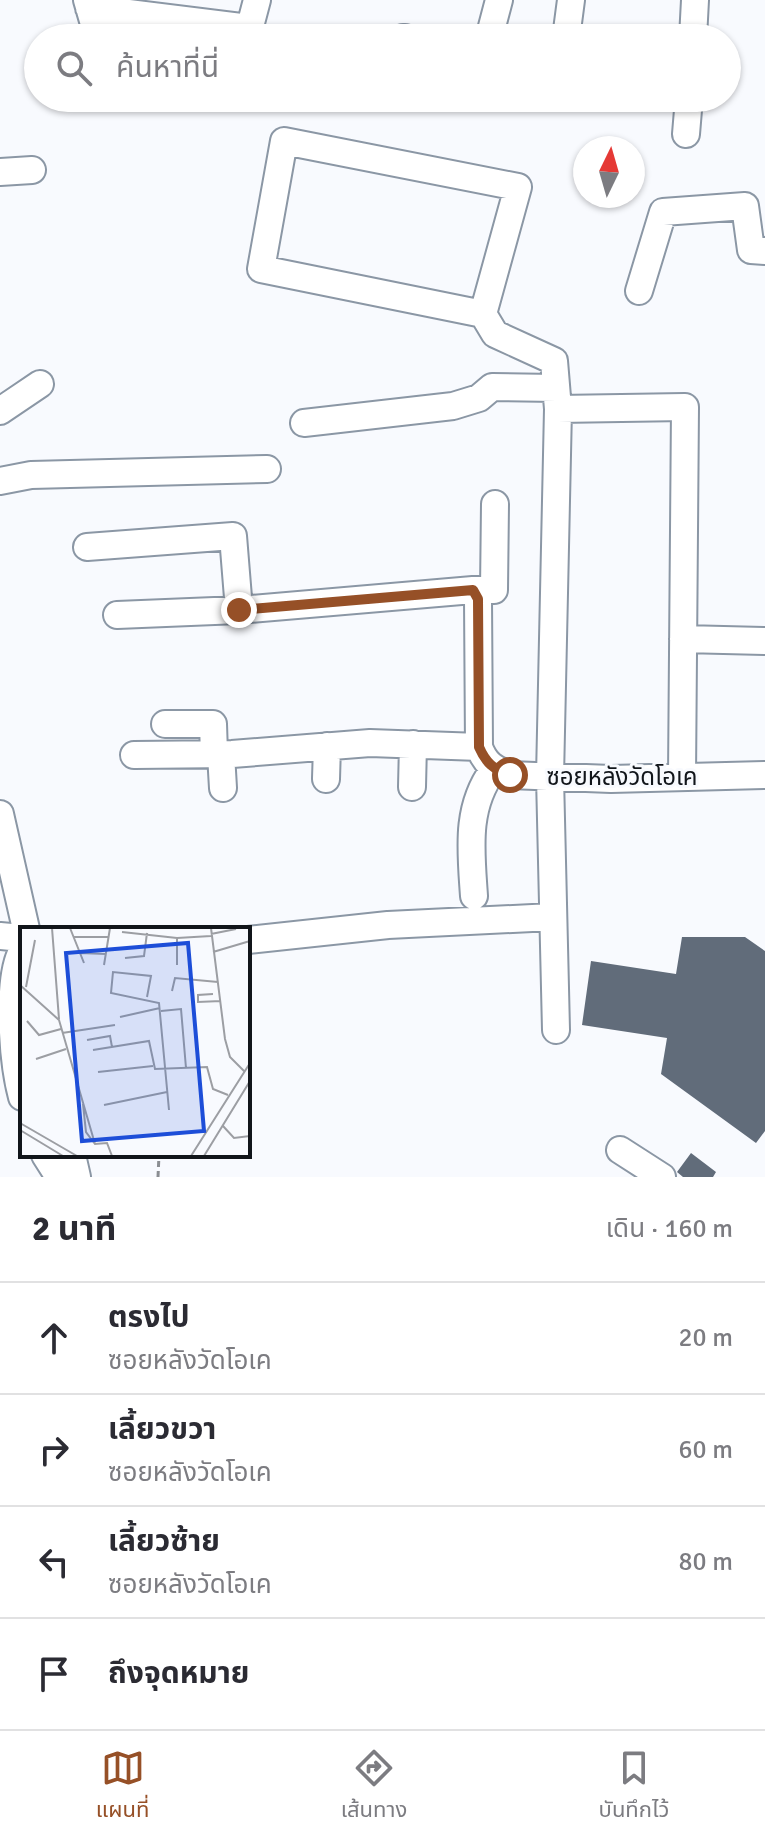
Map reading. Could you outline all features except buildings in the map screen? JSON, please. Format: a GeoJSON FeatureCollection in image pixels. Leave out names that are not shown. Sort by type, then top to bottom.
{"type":"FeatureCollection","features":[{"type":"Feature","properties":{"kind":"street"},"geometry":{"type":"LineString","coordinates":[[250,24],[257,0]]}},
{"type":"Feature","properties":{"kind":"street"},"geometry":{"type":"LineString","coordinates":[[493,24],[499,0]]}},
{"type":"Feature","properties":{"kind":"street"},"geometry":{"type":"LineString","coordinates":[[568,24],[571,0]]}},
{"type":"Feature","properties":{"kind":"street"},"geometry":{"type":"LineString","coordinates":[[694,24],[695,0]]}},
{"type":"Feature","properties":{"kind":"street"},"geometry":{"type":"LineString","coordinates":[[94,24],[88,4],[198,24]]}},
{"type":"Feature","properties":{"kind":"street"},"geometry":{"type":"LineString","coordinates":[[686,134],[688,112]]}},
{"type":"Feature","properties":{"kind":"street"},"geometry":{"type":"LineString","coordinates":[[483,314],[261,269],[284,141],[518,187],[483,314],[495,334],[554,361],[557,398],[550,777],[556,1030]]}},
{"type":"Feature","properties":{"kind":"street"},"geometry":{"type":"LineString","coordinates":[[0,172],[32,170]]}},
{"type":"Feature","properties":{"kind":"street"},"geometry":{"type":"LineString","coordinates":[[639,291],[663,212],[745,206],[751,250],[765,251]]}},
{"type":"Feature","properties":{"kind":"street"},"geometry":{"type":"LineString","coordinates":[[0,411],[40,384]]}},
{"type":"Feature","properties":{"kind":"street"},"geometry":{"type":"LineString","coordinates":[[304,423],[453,406],[479,398],[492,387],[557,398],[685,407],[682,777]]}},
{"type":"Feature","properties":{"kind":"street"},"geometry":{"type":"LineString","coordinates":[[0,481],[31,475],[267,469]]}},
{"type":"Feature","properties":{"kind":"street"},"geometry":{"type":"LineString","coordinates":[[117,615],[239,610],[281,616],[473,590],[494,590],[495,504]]}},
{"type":"Feature","properties":{"kind":"street"},"geometry":{"type":"LineString","coordinates":[[87,547],[233,536],[239,610]]}},
{"type":"Feature","properties":{"kind":"street"},"geometry":{"type":"LineString","coordinates":[[473,590],[478,599],[479,747],[484,759],[494,769],[474,804],[471,838],[474,896]]}},
{"type":"Feature","properties":{"kind":"street"},"geometry":{"type":"LineString","coordinates":[[683,639],[765,641]]}},
{"type":"Feature","properties":{"kind":"street"},"geometry":{"type":"LineString","coordinates":[[165,724],[213,724],[223,788]]}},
{"type":"Feature","properties":{"kind":"street"},"geometry":{"type":"LineString","coordinates":[[134,755],[217,754],[370,743],[479,747]]}},
{"type":"Feature","properties":{"kind":"street"},"geometry":{"type":"LineString","coordinates":[[412,787],[413,744]]}},
{"type":"Feature","properties":{"kind":"street"},"geometry":{"type":"LineString","coordinates":[[326,779],[327,746]]}},
{"type":"Feature","properties":{"kind":"street","name":"ซอยหลังวัดโอเค"},"geometry":{"type":"LineString","coordinates":[[494,769],[510,775],[550,777],[765,775]]}},
{"type":"Feature","properties":{"kind":"street"},"geometry":{"type":"LineString","coordinates":[[0,814],[26,927]]}},
{"type":"Feature","properties":{"kind":"street"},"geometry":{"type":"LineString","coordinates":[[250,940],[388,925],[552,917]]}},
{"type":"Feature","properties":{"kind":"street"},"geometry":{"type":"LineString","coordinates":[[0,936],[20,938]]}},
{"type":"Feature","properties":{"kind":"street"},"geometry":{"type":"LineString","coordinates":[[20,955],[13,999],[15,1072],[20,1090]]}},
{"type":"Feature","properties":{"kind":"street"},"geometry":{"type":"LineString","coordinates":[[620,1150],[662,1177]]}},
{"type":"Feature","properties":{"kind":"street"},"geometry":{"type":"LineString","coordinates":[[46,1157],[59,1177]]}},
{"type":"Feature","properties":{"kind":"street"},"geometry":{"type":"LineString","coordinates":[[72,1157],[77,1177]]}},
{"type":"Feature","properties":{"kind":"path"},"geometry":{"type":"LineString","coordinates":[[158,1177],[159,1157]]}},
{"type":"Feature","properties":{"kind":"route"},"geometry":{"type":"LineString","coordinates":[[239,610],[473,590],[478,599],[479,747],[484,759],[494,769],[510,775]]}}]}
